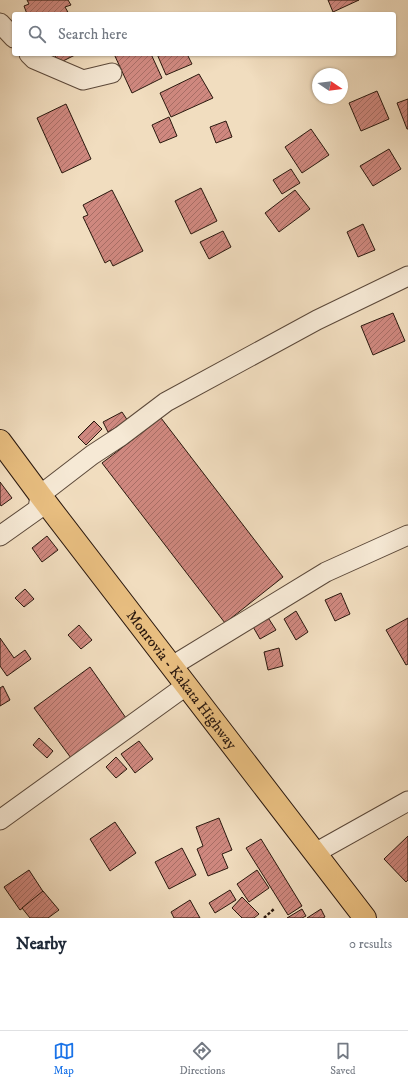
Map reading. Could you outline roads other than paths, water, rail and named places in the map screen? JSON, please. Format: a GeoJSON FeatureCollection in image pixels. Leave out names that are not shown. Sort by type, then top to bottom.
{"type":"FeatureCollection","features":[{"type":"Feature","properties":{"kind":"highway","name":"Monrovia - Kakata Highway"},"geometry":{"type":"LineString","coordinates":[[0,441],[365,918]]}},
{"type":"Feature","properties":{"kind":"street"},"geometry":{"type":"LineString","coordinates":[[0,23],[12,36]]}},
{"type":"Feature","properties":{"kind":"street"},"geometry":{"type":"LineString","coordinates":[[31,56],[34,59],[83,80],[112,73]]}},
{"type":"Feature","properties":{"kind":"street"},"geometry":{"type":"LineString","coordinates":[[0,536],[38,509],[40,495],[92,455],[121,436],[166,402],[317,320],[408,276]]}},
{"type":"Feature","properties":{"kind":"street"},"geometry":{"type":"LineString","coordinates":[[172,666],[326,572],[408,535]]}},
{"type":"Feature","properties":{"kind":"street"},"geometry":{"type":"LineString","coordinates":[[0,820],[186,685]]}},
{"type":"Feature","properties":{"kind":"street"},"geometry":{"type":"LineString","coordinates":[[315,853],[408,801]]}}]}
